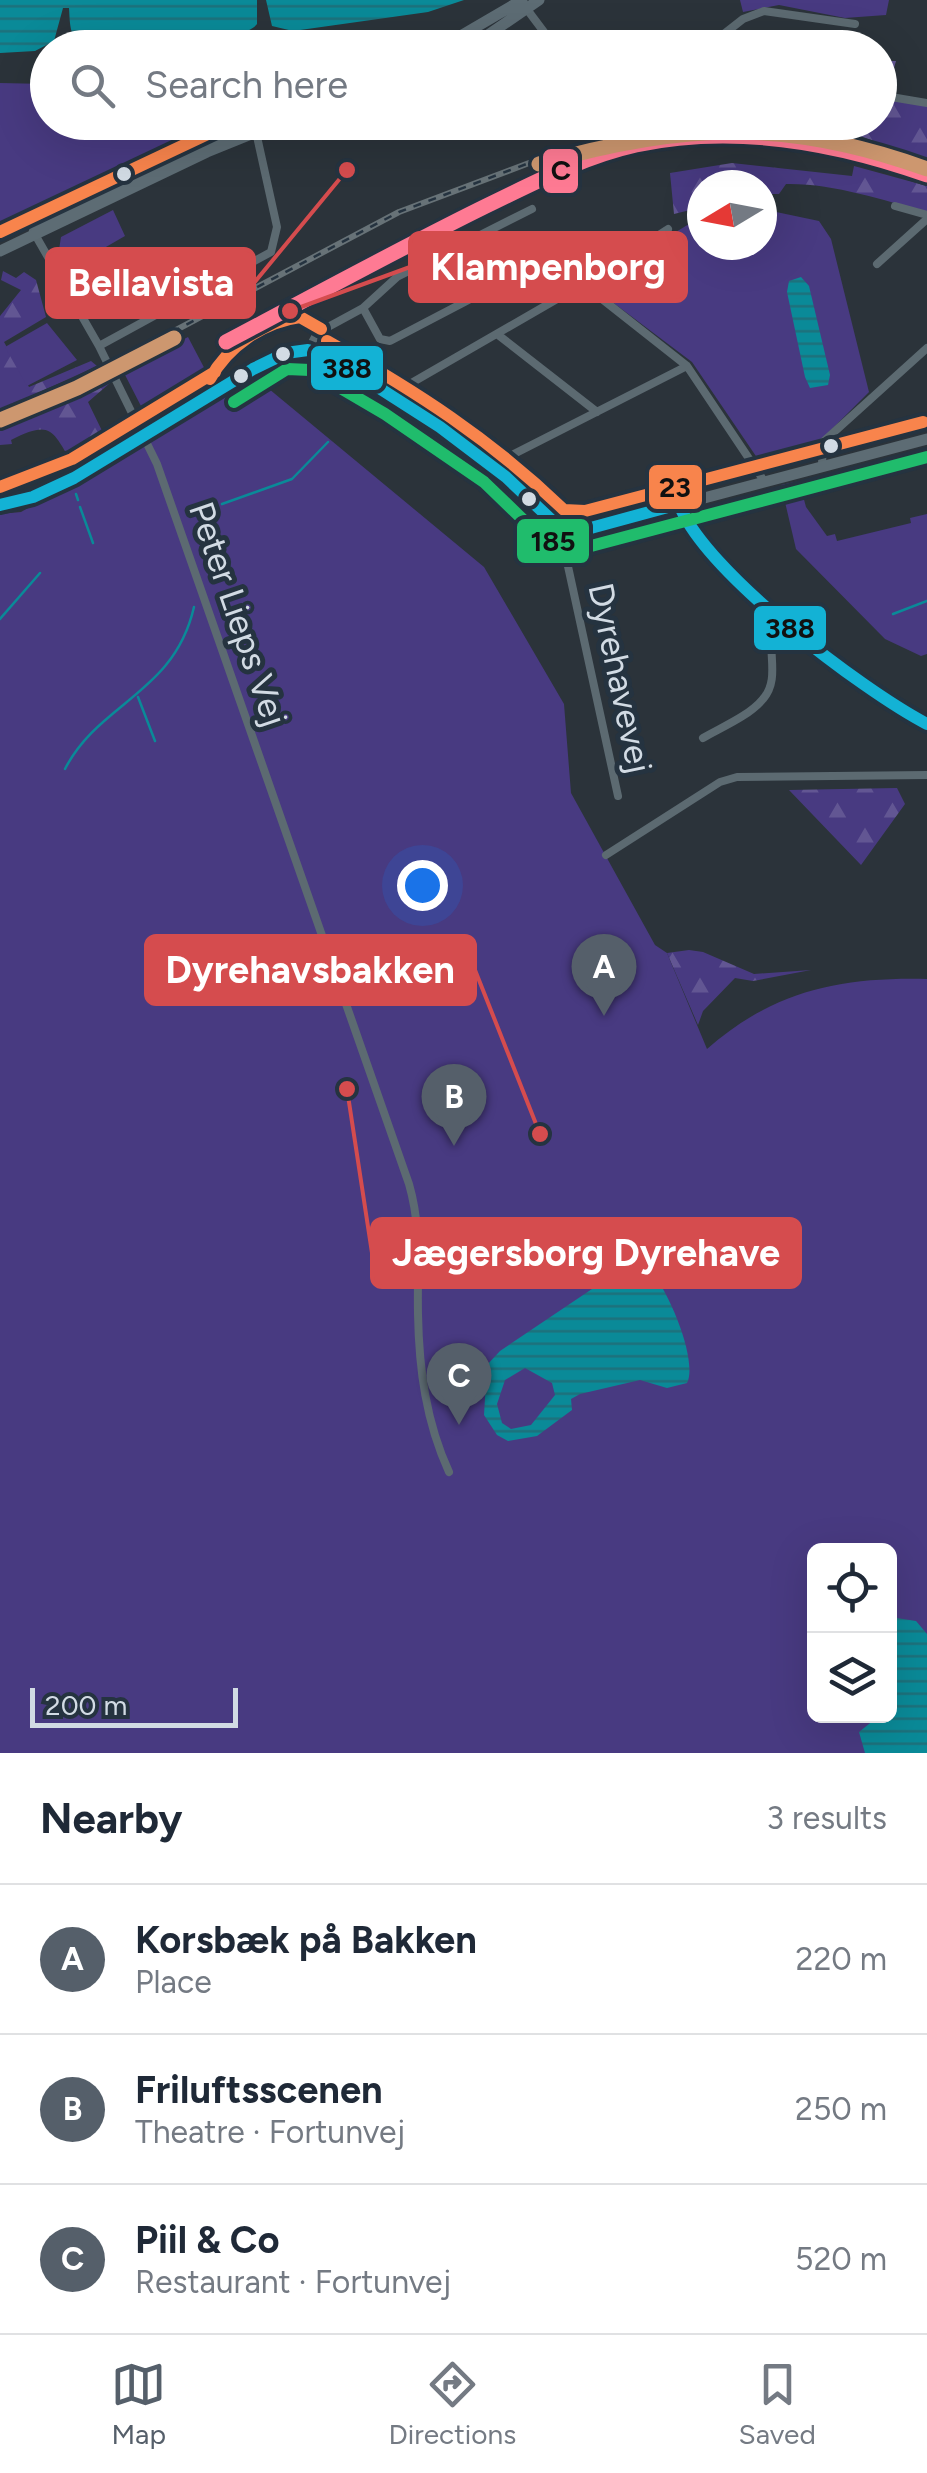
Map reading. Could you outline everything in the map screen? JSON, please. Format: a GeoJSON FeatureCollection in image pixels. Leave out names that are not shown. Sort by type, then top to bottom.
{"type":"FeatureCollection","features":[{"type":"Feature","properties":{"kind":"street"},"geometry":{"type":"LineString","coordinates":[[475,30],[523,4],[539,0]]}},
{"type":"Feature","properties":{"kind":"street"},"geometry":{"type":"LineString","coordinates":[[491,30],[523,4]]}},
{"type":"Feature","properties":{"kind":"street"},"geometry":{"type":"LineString","coordinates":[[523,4],[542,30]]}},
{"type":"Feature","properties":{"kind":"street"},"geometry":{"type":"LineString","coordinates":[[729,30],[764,11],[855,24]]}},
{"type":"Feature","properties":{"kind":"street"},"geometry":{"type":"LineString","coordinates":[[897,98],[927,103]]}},
{"type":"Feature","properties":{"kind":"street"},"geometry":{"type":"LineString","coordinates":[[0,243],[225,140]]}},
{"type":"Feature","properties":{"kind":"street"},"geometry":{"type":"LineString","coordinates":[[99,346],[271,252],[277,227],[258,140]]}},
{"type":"Feature","properties":{"kind":"street"},"geometry":{"type":"LineString","coordinates":[[877,264],[927,217],[896,206]]}},
{"type":"Feature","properties":{"kind":"street"},"geometry":{"type":"LineString","coordinates":[[308,350],[316,333],[363,308],[397,277],[532,209]]}},
{"type":"Feature","properties":{"kind":"street"},"geometry":{"type":"LineString","coordinates":[[394,399],[401,389],[583,284],[668,228]]}},
{"type":"Feature","properties":{"kind":"street"},"geometry":{"type":"LineString","coordinates":[[0,252],[33,231]]}},
{"type":"Feature","properties":{"kind":"street","name":"Peter Lieps Vej"},"geometry":{"type":"LineString","coordinates":[[33,231],[99,346],[151,452],[416,1210],[421,1237],[418,1310],[422,1376],[427,1413],[448,1472]]}},
{"type":"Feature","properties":{"kind":"street"},"geometry":{"type":"LineString","coordinates":[[363,308],[380,339],[390,341],[543,261]]}},
{"type":"Feature","properties":{"kind":"street"},"geometry":{"type":"LineString","coordinates":[[583,284],[687,366],[764,481]]}},
{"type":"Feature","properties":{"kind":"street"},"geometry":{"type":"LineString","coordinates":[[498,334],[597,412]]}},
{"type":"Feature","properties":{"kind":"street"},"geometry":{"type":"LineString","coordinates":[[822,465],[824,442],[927,348]]}},
{"type":"Feature","properties":{"kind":"street"},"geometry":{"type":"LineString","coordinates":[[0,504],[29,498],[162,429],[277,354],[308,350],[394,399],[494,468],[548,521],[566,530],[587,529],[927,438]]}},
{"type":"Feature","properties":{"kind":"street"},"geometry":{"type":"LineString","coordinates":[[494,468],[504,458],[687,366]]}},
{"type":"Feature","properties":{"kind":"street"},"geometry":{"type":"LineString","coordinates":[[679,504],[690,530],[780,618],[854,682],[927,724]]}},
{"type":"Feature","properties":{"kind":"street","name":"Dyrehavevej"},"geometry":{"type":"LineString","coordinates":[[566,530],[564,548],[618,796]]}},
{"type":"Feature","properties":{"kind":"street"},"geometry":{"type":"LineString","coordinates":[[704,738],[766,697],[772,679],[772,628],[780,618]]}},
{"type":"Feature","properties":{"kind":"street"},"geometry":{"type":"LineString","coordinates":[[606,855],[720,782],[738,777],[927,775]]}},
{"type":"Feature","properties":{"kind":"green space"},"geometry":{"type":"Polygon","coordinates":[[[740,0],[889,0],[886,15],[845,18],[779,5],[743,12],[740,0]]]}},
{"type":"Feature","properties":{"kind":"green space"},"geometry":{"type":"Polygon","coordinates":[[[0,83],[30,84],[30,140],[189,140],[0,232],[0,83]]]}},
{"type":"Feature","properties":{"kind":"green space"},"geometry":{"type":"Polygon","coordinates":[[[897,98],[927,105],[927,160],[871,140],[897,140],[897,98]]]}},
{"type":"Feature","properties":{"kind":"green space"},"geometry":{"type":"Polygon","coordinates":[[[732,163],[852,176],[854,166],[927,186],[927,212],[822,186],[786,184],[777,194],[777,170],[689,170],[732,163]]]}},
{"type":"Feature","properties":{"kind":"green space"},"geometry":{"type":"Polygon","coordinates":[[[687,170],[687,211],[674,214],[670,173],[687,170]]]}},
{"type":"Feature","properties":{"kind":"green space"},"geometry":{"type":"Polygon","coordinates":[[[113,210],[125,236],[66,270],[58,256],[61,237],[113,210]]]}},
{"type":"Feature","properties":{"kind":"green space"},"geometry":{"type":"Polygon","coordinates":[[[777,212],[819,221],[831,239],[869,392],[818,443],[817,455],[766,471],[692,362],[595,289],[596,281],[687,225],[687,260],[777,260],[777,212]]]}},
{"type":"Feature","properties":{"kind":"green space"},"geometry":{"type":"Polygon","coordinates":[[[3,271],[16,278],[24,272],[36,280],[46,317],[4,342],[29,387],[91,361],[97,366],[0,410],[0,316],[21,290],[1,280],[3,271]]]}},
{"type":"Feature","properties":{"kind":"green space"},"geometry":{"type":"Polygon","coordinates":[[[47,323],[77,360],[27,386],[5,347],[47,323]]]}},
{"type":"Feature","properties":{"kind":"green space"},"geometry":{"type":"Polygon","coordinates":[[[188,337],[209,377],[143,410],[123,371],[188,337]]]}},
{"type":"Feature","properties":{"kind":"green space"},"geometry":{"type":"Polygon","coordinates":[[[107,377],[110,383],[88,402],[105,437],[127,426],[131,435],[73,465],[55,436],[43,430],[11,440],[12,444],[0,445],[0,428],[107,377]]]}},
{"type":"Feature","properties":{"kind":"green space"},"geometry":{"type":"Polygon","coordinates":[[[257,379],[484,567],[564,704],[571,793],[655,945],[667,953],[707,1049],[757,1013],[809,991],[865,981],[927,979],[927,1753],[0,1753],[0,514],[21,512],[257,379]]]}},
{"type":"Feature","properties":{"kind":"green space"},"geometry":{"type":"Polygon","coordinates":[[[799,481],[806,507],[827,536],[835,534],[837,541],[911,523],[910,518],[927,514],[927,654],[921,656],[885,639],[796,549],[781,485],[799,481]]]}},
{"type":"Feature","properties":{"kind":"green space"},"geometry":{"type":"Polygon","coordinates":[[[897,788],[905,804],[861,865],[789,790],[897,788]]]}},
{"type":"Feature","properties":{"kind":"green space"},"geometry":{"type":"Polygon","coordinates":[[[689,950],[754,974],[811,970],[753,981],[735,978],[703,1011],[698,1025],[667,953],[689,950]]]}},
{"type":"Feature","properties":{"kind":"water"},"geometry":{"type":"Polygon","coordinates":[[[0,0],[257,0],[257,24],[249,30],[72,30],[69,8],[63,8],[57,30],[30,30],[30,51],[0,53],[0,0]]]}},
{"type":"Feature","properties":{"kind":"water"},"geometry":{"type":"Polygon","coordinates":[[[266,0],[464,0],[428,12],[300,30],[272,26],[266,0]]]}},
{"type":"Feature","properties":{"kind":"water"},"geometry":{"type":"Polygon","coordinates":[[[801,277],[809,286],[830,375],[828,385],[810,388],[787,292],[789,281],[801,277]]]}},
{"type":"Feature","properties":{"kind":"water"},"geometry":{"type":"Polygon","coordinates":[[[633,1254],[643,1261],[665,1293],[688,1354],[687,1383],[667,1388],[640,1380],[580,1394],[571,1399],[572,1410],[537,1436],[508,1441],[497,1435],[484,1415],[487,1365],[500,1351],[592,1289],[615,1259],[633,1254]],[[525,1368],[505,1380],[497,1404],[502,1423],[511,1429],[531,1425],[555,1395],[552,1383],[525,1368]]]}},
{"type":"Feature","properties":{"kind":"water"},"geometry":{"type":"Polygon","coordinates":[[[897,1618],[916,1621],[927,1634],[927,1753],[865,1753],[859,1732],[870,1723],[897,1723],[897,1618]]]}},
{"type":"Feature","properties":{"kind":"waterway"},"geometry":{"type":"LineString","coordinates":[[222,504],[292,479],[328,442]]}},
{"type":"Feature","properties":{"kind":"waterway"},"geometry":{"type":"LineString","coordinates":[[76,494],[78,500]]}},
{"type":"Feature","properties":{"kind":"waterway"},"geometry":{"type":"LineString","coordinates":[[80,507],[93,543]]}},
{"type":"Feature","properties":{"kind":"waterway"},"geometry":{"type":"LineString","coordinates":[[215,513],[216,507]]}},
{"type":"Feature","properties":{"kind":"waterway"},"geometry":{"type":"LineString","coordinates":[[206,560],[213,525]]}},
{"type":"Feature","properties":{"kind":"waterway"},"geometry":{"type":"LineString","coordinates":[[0,619],[40,573]]}},
{"type":"Feature","properties":{"kind":"waterway"},"geometry":{"type":"LineString","coordinates":[[893,614],[927,601]]}},
{"type":"Feature","properties":{"kind":"waterway"},"geometry":{"type":"LineString","coordinates":[[65,769],[79,746],[170,660],[194,607]]}},
{"type":"Feature","properties":{"kind":"waterway"},"geometry":{"type":"LineString","coordinates":[[138,697],[155,741]]}},
{"type":"Feature","properties":{"kind":"tram line"},"geometry":{"type":"LineString","coordinates":[[229,346],[468,221]]}},
{"type":"Feature","properties":{"kind":"railway"},"geometry":{"type":"LineString","coordinates":[[144,347],[399,212],[537,160]]}},
{"type":"Feature","properties":{"kind":"transit line","name":"23"},"geometry":{"type":"LineString","coordinates":[[0,232],[195,140]]}},
{"type":"Feature","properties":{"kind":"transit line"},"geometry":{"type":"LineString","coordinates":[[539,164],[640,140]]}},
{"type":"Feature","properties":{"kind":"transit line","name":"C"},"geometry":{"type":"LineString","coordinates":[[226,342],[520,190],[616,150],[667,140]]}},
{"type":"Feature","properties":{"kind":"transit line","name":"C"},"geometry":{"type":"LineString","coordinates":[[783,140],[856,153],[927,175]]}},
{"type":"Feature","properties":{"kind":"transit line"},"geometry":{"type":"LineString","coordinates":[[820,140],[876,152],[927,169]]}},
{"type":"Feature","properties":{"kind":"transit line","name":"23"},"geometry":{"type":"LineString","coordinates":[[210,379],[237,346],[273,324],[300,317],[321,329]]}},
{"type":"Feature","properties":{"kind":"transit line"},"geometry":{"type":"LineString","coordinates":[[0,420],[77,388],[174,338]]}},
{"type":"Feature","properties":{"kind":"transit line","name":"23"},"geometry":{"type":"LineString","coordinates":[[327,341],[451,418],[508,460],[564,510],[585,511],[923,422]]}},
{"type":"Feature","properties":{"kind":"transit line","name":"388"},"geometry":{"type":"LineString","coordinates":[[0,505],[33,497],[74,478],[253,369],[286,353],[308,350],[351,370],[440,427],[506,477],[561,529],[587,529],[679,504]]}},
{"type":"Feature","properties":{"kind":"transit line","name":"185"},"geometry":{"type":"LineString","coordinates":[[234,402],[287,369],[310,370],[385,414],[484,482],[544,540],[591,546],[927,457]]}},
{"type":"Feature","properties":{"kind":"transit line","name":"23"},"geometry":{"type":"LineString","coordinates":[[0,487],[72,459],[215,372]]}},
{"type":"Feature","properties":{"kind":"transit line","name":"388"},"geometry":{"type":"LineString","coordinates":[[679,504],[694,531],[751,594],[864,685],[927,724]]}},
{"type":"Feature","properties":{"kind":"place","name":"Bellavista"},"geometry":{"type":"Point","coordinates":[347,170]}},
{"type":"Feature","properties":{"kind":"place","name":"Klampenborg"},"geometry":{"type":"Point","coordinates":[290,311]}},
{"type":"Feature","properties":{"kind":"place","name":"Korsbæk på Bakken"},"geometry":{"type":"Point","coordinates":[604,1016]}},
{"type":"Feature","properties":{"kind":"place","name":"Jægersborg Dyrehave"},"geometry":{"type":"Point","coordinates":[347,1089]}},
{"type":"Feature","properties":{"kind":"place","name":"Dyrehavsbakken"},"geometry":{"type":"Point","coordinates":[540,1134]}},
{"type":"Feature","properties":{"kind":"place","name":"Friluftsscenen"},"geometry":{"type":"Point","coordinates":[454,1146]}},
{"type":"Feature","properties":{"kind":"place","name":"Piil & Co"},"geometry":{"type":"Point","coordinates":[459,1425]}}]}
